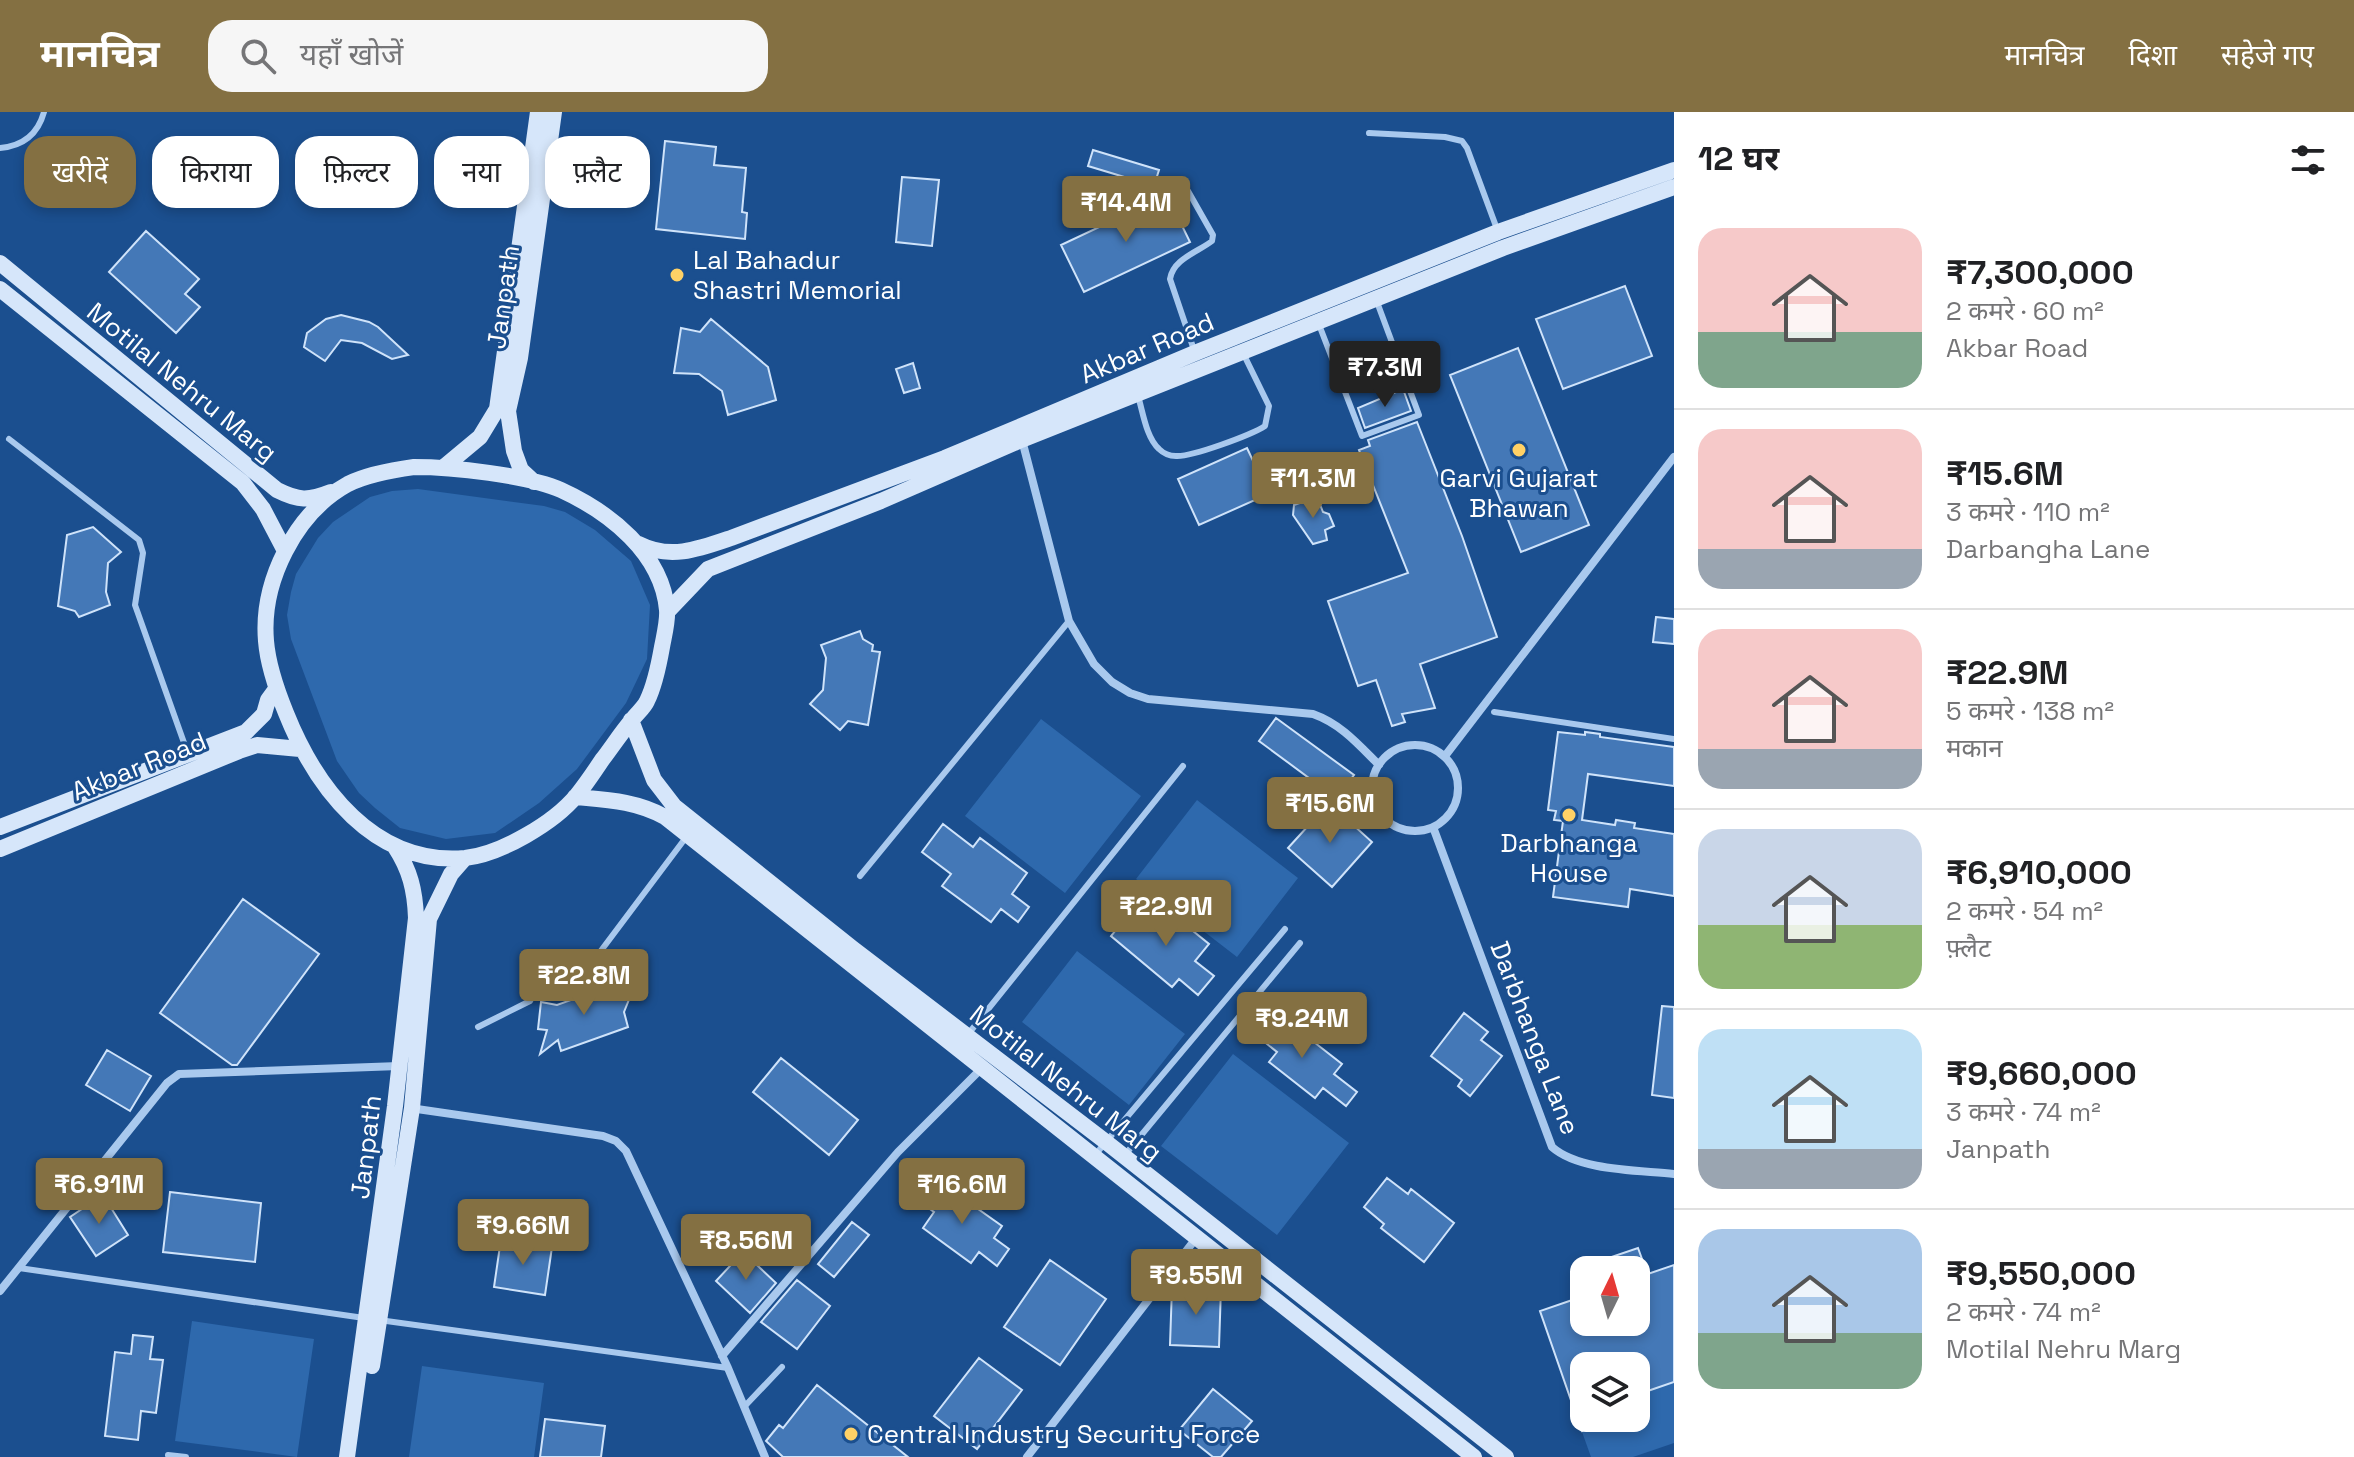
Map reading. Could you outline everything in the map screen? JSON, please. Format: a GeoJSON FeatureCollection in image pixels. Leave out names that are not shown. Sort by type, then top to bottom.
{"type":"FeatureCollection","features":[{"type":"Feature","properties":{"kind":"main road","name":"Janpath"},"geometry":{"type":"LineString","coordinates":[[444,467],[480,437],[497,409],[538,112]]}},
{"type":"Feature","properties":{"kind":"main road","name":"Janpath"},"geometry":{"type":"LineString","coordinates":[[534,482],[521,470],[514,451],[508,411],[520,358],[554,112]]}},
{"type":"Feature","properties":{"kind":"main road","name":"Akbar Road"},"geometry":{"type":"LineString","coordinates":[[637,543],[664,552],[701,548],[945,458],[1195,353],[1500,240],[1674,170]]}},
{"type":"Feature","properties":{"kind":"main road","name":"Akbar Road"},"geometry":{"type":"LineString","coordinates":[[668,611],[708,569],[881,501],[1137,393],[1376,299],[1500,240],[1674,187]]}},
{"type":"Feature","properties":{"kind":"main road","name":"Motilal Nehru Marg"},"geometry":{"type":"LineString","coordinates":[[0,263],[277,490],[296,500],[316,498],[391,470],[444,467],[560,489],[601,513],[637,543]]}},
{"type":"Feature","properties":{"kind":"main road","name":"Motilal Nehru Marg"},"geometry":{"type":"LineString","coordinates":[[0,289],[243,483],[263,509],[285,551]]}},
{"type":"Feature","properties":{"kind":"main road"},"geometry":{"type":"LineString","coordinates":[[347,485],[312,514],[285,551],[273,580],[267,610],[266,641],[276,689],[300,749],[322,784],[350,815],[371,833],[395,847],[430,857],[465,858],[490,852],[514,842],[551,818],[575,797],[647,701],[659,665],[668,611],[658,574],[637,543]]}},
{"type":"Feature","properties":{"kind":"main road","name":"Akbar Road"},"geometry":{"type":"LineString","coordinates":[[0,827],[246,732],[264,714],[268,700],[276,689]]}},
{"type":"Feature","properties":{"kind":"main road","name":"Motilal Nehru Marg"},"geometry":{"type":"LineString","coordinates":[[631,720],[654,780],[674,806],[962,1042],[982,1068],[1474,1457]]}},
{"type":"Feature","properties":{"kind":"main road","name":"Akbar Road"},"geometry":{"type":"LineString","coordinates":[[0,849],[257,745],[300,749]]}},
{"type":"Feature","properties":{"kind":"main road","name":"Motilal Nehru Marg"},"geometry":{"type":"LineString","coordinates":[[575,797],[623,801],[645,806],[665,817],[962,1042],[1106,1142],[1506,1457]]}},
{"type":"Feature","properties":{"kind":"main road","name":"Janpath"},"geometry":{"type":"LineString","coordinates":[[395,847],[409,868],[416,918],[400,1066],[404,1107]]}},
{"type":"Feature","properties":{"kind":"main road","name":"Janpath"},"geometry":{"type":"LineString","coordinates":[[357,1457],[429,919],[451,874],[465,858]]}},
{"type":"Feature","properties":{"kind":"main road","name":"Janpath"},"geometry":{"type":"LineString","coordinates":[[347,1457],[374,1319]]}},
{"type":"Feature","properties":{"kind":"street"},"geometry":{"type":"LineString","coordinates":[[1021,440],[1069,621],[1094,664],[1112,682],[1148,699],[1313,714],[1346,731],[1379,765]]}},
{"type":"Feature","properties":{"kind":"street"},"geometry":{"type":"LineString","coordinates":[[1445,756],[1674,457]]}},
{"type":"Feature","properties":{"kind":"street"},"geometry":{"type":"LineString","coordinates":[[1414,745],[1430,747],[1445,756],[1455,770],[1459,786],[1456,803],[1447,817],[1433,827],[1417,831],[1400,828],[1386,820],[1376,806],[1372,789],[1374,773],[1379,765],[1397,748],[1414,745]]}},
{"type":"Feature","properties":{"kind":"street","name":"Darbhanga Lane"},"geometry":{"type":"LineString","coordinates":[[1433,827],[1552,1147],[1561,1155],[1581,1162],[1674,1174]]}},
{"type":"Feature","properties":{"kind":"street"},"geometry":{"type":"LineString","coordinates":[[0,1291],[167,1083],[179,1074],[400,1066]]}},
{"type":"Feature","properties":{"kind":"street"},"geometry":{"type":"LineString","coordinates":[[722,1356],[898,1152],[982,1068]]}},
{"type":"Feature","properties":{"kind":"street"},"geometry":{"type":"LineString","coordinates":[[404,1107],[603,1136],[616,1141],[626,1151],[728,1368],[765,1457]]}},
{"type":"Feature","properties":{"kind":"street"},"geometry":{"type":"LineString","coordinates":[[1027,1457],[1197,1237]]}},
{"type":"Feature","properties":{"kind":"lane"},"geometry":{"type":"LineString","coordinates":[[0,148],[23,142],[33,135],[44,112]]}},
{"type":"Feature","properties":{"kind":"lane"},"geometry":{"type":"LineString","coordinates":[[1369,133],[1445,137],[1462,141],[1500,240]]}},
{"type":"Feature","properties":{"kind":"lane"},"geometry":{"type":"LineString","coordinates":[[1188,191],[1213,235],[1212,241],[1182,260],[1171,272],[1170,279],[1195,353]]}},
{"type":"Feature","properties":{"kind":"lane"},"geometry":{"type":"LineString","coordinates":[[1318,322],[1362,436],[1419,415],[1376,299]]}},
{"type":"Feature","properties":{"kind":"lane"},"geometry":{"type":"LineString","coordinates":[[1137,393],[1150,435],[1156,447],[1166,454],[1178,457],[1254,433],[1265,426],[1269,406],[1243,352]]}},
{"type":"Feature","properties":{"kind":"lane"},"geometry":{"type":"LineString","coordinates":[[9,439],[139,540],[143,553],[135,605],[188,754]]}},
{"type":"Feature","properties":{"kind":"lane"},"geometry":{"type":"LineString","coordinates":[[860,876],[1069,621]]}},
{"type":"Feature","properties":{"kind":"lane"},"geometry":{"type":"LineString","coordinates":[[1494,712],[1674,739]]}},
{"type":"Feature","properties":{"kind":"lane"},"geometry":{"type":"LineString","coordinates":[[962,1042],[1183,766]]}},
{"type":"Feature","properties":{"kind":"lane"},"geometry":{"type":"LineString","coordinates":[[478,1027],[530,1001],[542,979],[594,960],[687,836]]}},
{"type":"Feature","properties":{"kind":"lane"},"geometry":{"type":"LineString","coordinates":[[1093,1157],[1285,929]]}},
{"type":"Feature","properties":{"kind":"lane"},"geometry":{"type":"LineString","coordinates":[[1113,1171],[1300,943]]}},
{"type":"Feature","properties":{"kind":"lane"},"geometry":{"type":"LineString","coordinates":[[19,1268],[728,1368]]}},
{"type":"Feature","properties":{"kind":"lane"},"geometry":{"type":"LineString","coordinates":[[744,1407],[782,1367]]}},
{"type":"Feature","properties":{"kind":"lane"},"geometry":{"type":"LineString","coordinates":[[1425,1418],[1438,1402]]}},
{"type":"Feature","properties":{"kind":"lane"},"geometry":{"type":"LineString","coordinates":[[168,1455],[186,1457]]}},
{"type":"Feature","properties":{"kind":"shaded area"},"geometry":{"type":"Polygon","coordinates":[[[418,489],[544,506],[565,512],[595,530],[631,561],[650,605],[647,659],[626,703],[577,769],[539,803],[495,833],[446,839],[400,828],[359,793],[337,761],[291,639],[287,615],[291,592],[296,574],[318,538],[333,522],[370,497],[418,489]]]}},
{"type":"Feature","properties":{"kind":"shaded area"},"geometry":{"type":"Polygon","coordinates":[[[1041,719],[1141,796],[1065,893],[965,816],[1041,719]]]}},
{"type":"Feature","properties":{"kind":"shaded area"},"geometry":{"type":"Polygon","coordinates":[[[1197,800],[1298,878],[1237,957],[1136,879],[1197,800]]]}},
{"type":"Feature","properties":{"kind":"shaded area"},"geometry":{"type":"Polygon","coordinates":[[[1077,951],[1185,1034],[1129,1105],[1022,1022],[1077,951]]]}},
{"type":"Feature","properties":{"kind":"shaded area"},"geometry":{"type":"Polygon","coordinates":[[[1233,1054],[1349,1143],[1277,1235],[1161,1146],[1233,1054]]]}},
{"type":"Feature","properties":{"kind":"shaded area"},"geometry":{"type":"Polygon","coordinates":[[[192,1321],[314,1339],[297,1457],[175,1441],[192,1321]]]}},
{"type":"Feature","properties":{"kind":"shaded area"},"geometry":{"type":"Polygon","coordinates":[[[422,1366],[544,1383],[534,1457],[409,1457],[422,1366]]]}},
{"type":"Feature","properties":{"kind":"shaded area"},"geometry":{"type":"Polygon","coordinates":[[[1674,1382],[1674,1443],[1633,1457],[1591,1457],[1582,1432],[1650,1432],[1650,1390],[1674,1382]]]}},
{"type":"Feature","properties":{"kind":"building"},"geometry":{"type":"Polygon","coordinates":[[[665,141],[716,147],[714,165],[746,168],[742,212],[747,213],[745,239],[656,229],[665,141]]]}},
{"type":"Feature","properties":{"kind":"building"},"geometry":{"type":"Polygon","coordinates":[[[1093,150],[1159,170],[1154,186],[1088,166],[1093,150]]]}},
{"type":"Feature","properties":{"kind":"building"},"geometry":{"type":"Polygon","coordinates":[[[902,177],[939,180],[932,246],[896,242],[902,177]]]}},
{"type":"Feature","properties":{"kind":"building"},"geometry":{"type":"Polygon","coordinates":[[[1167,195],[1190,242],[1084,292],[1061,245],[1167,195]]]}},
{"type":"Feature","properties":{"kind":"building"},"geometry":{"type":"Polygon","coordinates":[[[146,231],[199,279],[185,294],[200,307],[176,333],[109,272],[146,231]]]}},
{"type":"Feature","properties":{"kind":"building"},"geometry":{"type":"Polygon","coordinates":[[[1625,286],[1652,356],[1563,389],[1536,319],[1625,286]]]}},
{"type":"Feature","properties":{"kind":"building"},"geometry":{"type":"Polygon","coordinates":[[[341,315],[378,327],[408,355],[392,359],[362,343],[341,340],[325,361],[304,347],[307,333],[326,319],[341,315]]]}},
{"type":"Feature","properties":{"kind":"building"},"geometry":{"type":"Polygon","coordinates":[[[711,319],[768,367],[776,400],[728,415],[722,391],[699,374],[674,373],[681,328],[700,332],[711,319]]]}},
{"type":"Feature","properties":{"kind":"building","name":"Garvi Gujarat Bhawan"},"geometry":{"type":"Polygon","coordinates":[[[1518,348],[1589,525],[1521,552],[1450,375],[1518,348]]]}},
{"type":"Feature","properties":{"kind":"building"},"geometry":{"type":"Polygon","coordinates":[[[913,363],[920,388],[904,393],[896,369],[913,363]]]}},
{"type":"Feature","properties":{"kind":"building"},"geometry":{"type":"Polygon","coordinates":[[[1403,389],[1411,411],[1365,428],[1358,408],[1403,389]]]}},
{"type":"Feature","properties":{"kind":"building"},"geometry":{"type":"Polygon","coordinates":[[[1417,422],[1462,536],[1497,637],[1420,664],[1435,708],[1402,714],[1405,722],[1392,726],[1376,680],[1358,686],[1328,601],[1408,573],[1359,450],[1370,446],[1368,440],[1417,422]]]}},
{"type":"Feature","properties":{"kind":"building"},"geometry":{"type":"Polygon","coordinates":[[[1247,448],[1261,478],[1286,467],[1293,483],[1199,525],[1178,479],[1247,448]]]}},
{"type":"Feature","properties":{"kind":"building"},"geometry":{"type":"Polygon","coordinates":[[[1317,497],[1323,512],[1329,514],[1334,526],[1325,530],[1327,540],[1313,544],[1293,515],[1294,505],[1317,497]]]}},
{"type":"Feature","properties":{"kind":"building"},"geometry":{"type":"Polygon","coordinates":[[[93,527],[121,552],[108,563],[106,592],[110,605],[79,617],[75,611],[58,606],[67,535],[93,527]]]}},
{"type":"Feature","properties":{"kind":"building"},"geometry":{"type":"Polygon","coordinates":[[[1656,617],[1674,619],[1674,644],[1653,642],[1656,617]]]}},
{"type":"Feature","properties":{"kind":"building"},"geometry":{"type":"Polygon","coordinates":[[[860,631],[863,639],[873,645],[872,651],[880,652],[868,725],[848,721],[840,730],[810,704],[823,690],[826,658],[821,645],[860,631]]]}},
{"type":"Feature","properties":{"kind":"building"},"geometry":{"type":"Polygon","coordinates":[[[1276,718],[1354,775],[1336,798],[1259,741],[1276,718]]]}},
{"type":"Feature","properties":{"kind":"building","name":"Darbhanga House"},"geometry":{"type":"Polygon","coordinates":[[[1558,732],[1585,735],[1585,732],[1600,734],[1600,737],[1674,747],[1674,786],[1588,774],[1582,820],[1615,825],[1616,820],[1635,823],[1634,828],[1674,834],[1674,896],[1630,889],[1628,907],[1553,897],[1563,821],[1554,820],[1556,811],[1548,810],[1558,732]]]}},
{"type":"Feature","properties":{"kind":"building"},"geometry":{"type":"Polygon","coordinates":[[[1329,803],[1372,842],[1332,887],[1288,848],[1329,803]]]}},
{"type":"Feature","properties":{"kind":"building"},"geometry":{"type":"Polygon","coordinates":[[[943,824],[973,847],[980,838],[1027,873],[1012,894],[1029,907],[1018,922],[1001,909],[991,922],[942,886],[951,874],[922,852],[943,824]]]}},
{"type":"Feature","properties":{"kind":"building"},"geometry":{"type":"Polygon","coordinates":[[[243,899],[319,954],[237,1065],[232,1065],[160,1013],[243,899]]]}},
{"type":"Feature","properties":{"kind":"building"},"geometry":{"type":"Polygon","coordinates":[[[1162,906],[1209,944],[1195,961],[1214,976],[1198,995],[1179,979],[1172,987],[1111,936],[1132,910],[1147,923],[1162,906]]]}},
{"type":"Feature","properties":{"kind":"building"},"geometry":{"type":"Polygon","coordinates":[[[601,977],[630,997],[624,1012],[628,1027],[561,1051],[558,1040],[540,1054],[547,1030],[538,1029],[541,1002],[557,1005],[588,994],[601,977]]]}},
{"type":"Feature","properties":{"kind":"building"},"geometry":{"type":"Polygon","coordinates":[[[1662,1006],[1674,1007],[1674,1098],[1652,1095],[1662,1006]]]}},
{"type":"Feature","properties":{"kind":"building"},"geometry":{"type":"Polygon","coordinates":[[[1259,1012],[1289,1036],[1296,1028],[1342,1064],[1334,1074],[1357,1092],[1346,1106],[1323,1088],[1315,1098],[1269,1062],[1277,1052],[1246,1027],[1259,1012]]]}},
{"type":"Feature","properties":{"kind":"building"},"geometry":{"type":"Polygon","coordinates":[[[1464,1013],[1488,1032],[1481,1040],[1502,1056],[1470,1096],[1458,1086],[1462,1080],[1431,1056],[1464,1013]]]}},
{"type":"Feature","properties":{"kind":"building"},"geometry":{"type":"Polygon","coordinates":[[[107,1050],[151,1076],[130,1111],[86,1085],[107,1050]]]}},
{"type":"Feature","properties":{"kind":"building"},"geometry":{"type":"Polygon","coordinates":[[[781,1058],[858,1120],[829,1155],[753,1092],[781,1058]]]}},
{"type":"Feature","properties":{"kind":"building"},"geometry":{"type":"Polygon","coordinates":[[[1387,1178],[1408,1194],[1411,1189],[1454,1223],[1424,1262],[1381,1228],[1384,1224],[1364,1207],[1387,1178]]]}},
{"type":"Feature","properties":{"kind":"building"},"geometry":{"type":"Polygon","coordinates":[[[924,1182],[948,1200],[954,1192],[1002,1226],[994,1238],[1009,1249],[997,1266],[979,1252],[971,1263],[923,1228],[934,1212],[913,1197],[924,1182]]]}},
{"type":"Feature","properties":{"kind":"building"},"geometry":{"type":"Polygon","coordinates":[[[170,1192],[261,1203],[255,1262],[163,1252],[170,1192]]]}},
{"type":"Feature","properties":{"kind":"building"},"geometry":{"type":"Polygon","coordinates":[[[103,1195],[128,1235],[96,1256],[70,1217],[103,1195]]]}},
{"type":"Feature","properties":{"kind":"building"},"geometry":{"type":"Polygon","coordinates":[[[852,1222],[869,1235],[834,1277],[818,1264],[852,1222]]]}},
{"type":"Feature","properties":{"kind":"building"},"geometry":{"type":"Polygon","coordinates":[[[501,1239],[552,1247],[545,1295],[494,1287],[501,1239]]]}},
{"type":"Feature","properties":{"kind":"building"},"geometry":{"type":"Polygon","coordinates":[[[1638,1248],[1641,1256],[1614,1256],[1638,1248]]]}},
{"type":"Feature","properties":{"kind":"building"},"geometry":{"type":"Polygon","coordinates":[[[743,1252],[776,1283],[750,1313],[716,1281],[743,1252]]]}},
{"type":"Feature","properties":{"kind":"building"},"geometry":{"type":"Polygon","coordinates":[[[1050,1260],[1106,1299],[1060,1365],[1004,1327],[1050,1260]]]}},
{"type":"Feature","properties":{"kind":"building"},"geometry":{"type":"Polygon","coordinates":[[[1674,1265],[1674,1382],[1650,1390],[1650,1352],[1570,1352],[1570,1397],[1540,1311],[1570,1301],[1570,1336],[1650,1336],[1650,1273],[1674,1265]]]}},
{"type":"Feature","properties":{"kind":"building"},"geometry":{"type":"Polygon","coordinates":[[[797,1280],[830,1306],[797,1349],[761,1322],[797,1280]]]}},
{"type":"Feature","properties":{"kind":"building"},"geometry":{"type":"Polygon","coordinates":[[[1172,1287],[1221,1288],[1219,1347],[1170,1345],[1172,1287]]]}},
{"type":"Feature","properties":{"kind":"building"},"geometry":{"type":"Polygon","coordinates":[[[133,1335],[153,1337],[150,1359],[163,1360],[156,1413],[141,1411],[138,1440],[105,1436],[115,1352],[131,1354],[133,1335]]]}},
{"type":"Feature","properties":{"kind":"building"},"geometry":{"type":"Polygon","coordinates":[[[979,1358],[1022,1390],[977,1449],[934,1416],[979,1358]]]}},
{"type":"Feature","properties":{"kind":"building"},"geometry":{"type":"Polygon","coordinates":[[[817,1385],[908,1457],[783,1457],[766,1441],[779,1425],[783,1428],[817,1385]]]}},
{"type":"Feature","properties":{"kind":"building"},"geometry":{"type":"Polygon","coordinates":[[[1213,1389],[1252,1421],[1221,1457],[1213,1457],[1179,1430],[1213,1389]]]}},
{"type":"Feature","properties":{"kind":"building"},"geometry":{"type":"Polygon","coordinates":[[[545,1419],[605,1426],[601,1457],[540,1457],[545,1419]]]}},
{"type":"Feature","properties":{"kind":"place","name":"Lal Bahadur Shastri Memorial"},"geometry":{"type":"Point","coordinates":[677,275]}},
{"type":"Feature","properties":{"kind":"place","name":"Garvi Gujarat Bhawan"},"geometry":{"type":"Point","coordinates":[1519,450]}},
{"type":"Feature","properties":{"kind":"place","name":"Darbhanga House"},"geometry":{"type":"Point","coordinates":[1569,815]}},
{"type":"Feature","properties":{"kind":"place","name":"Central Industry Security Force"},"geometry":{"type":"Point","coordinates":[851,1434]}}]}
